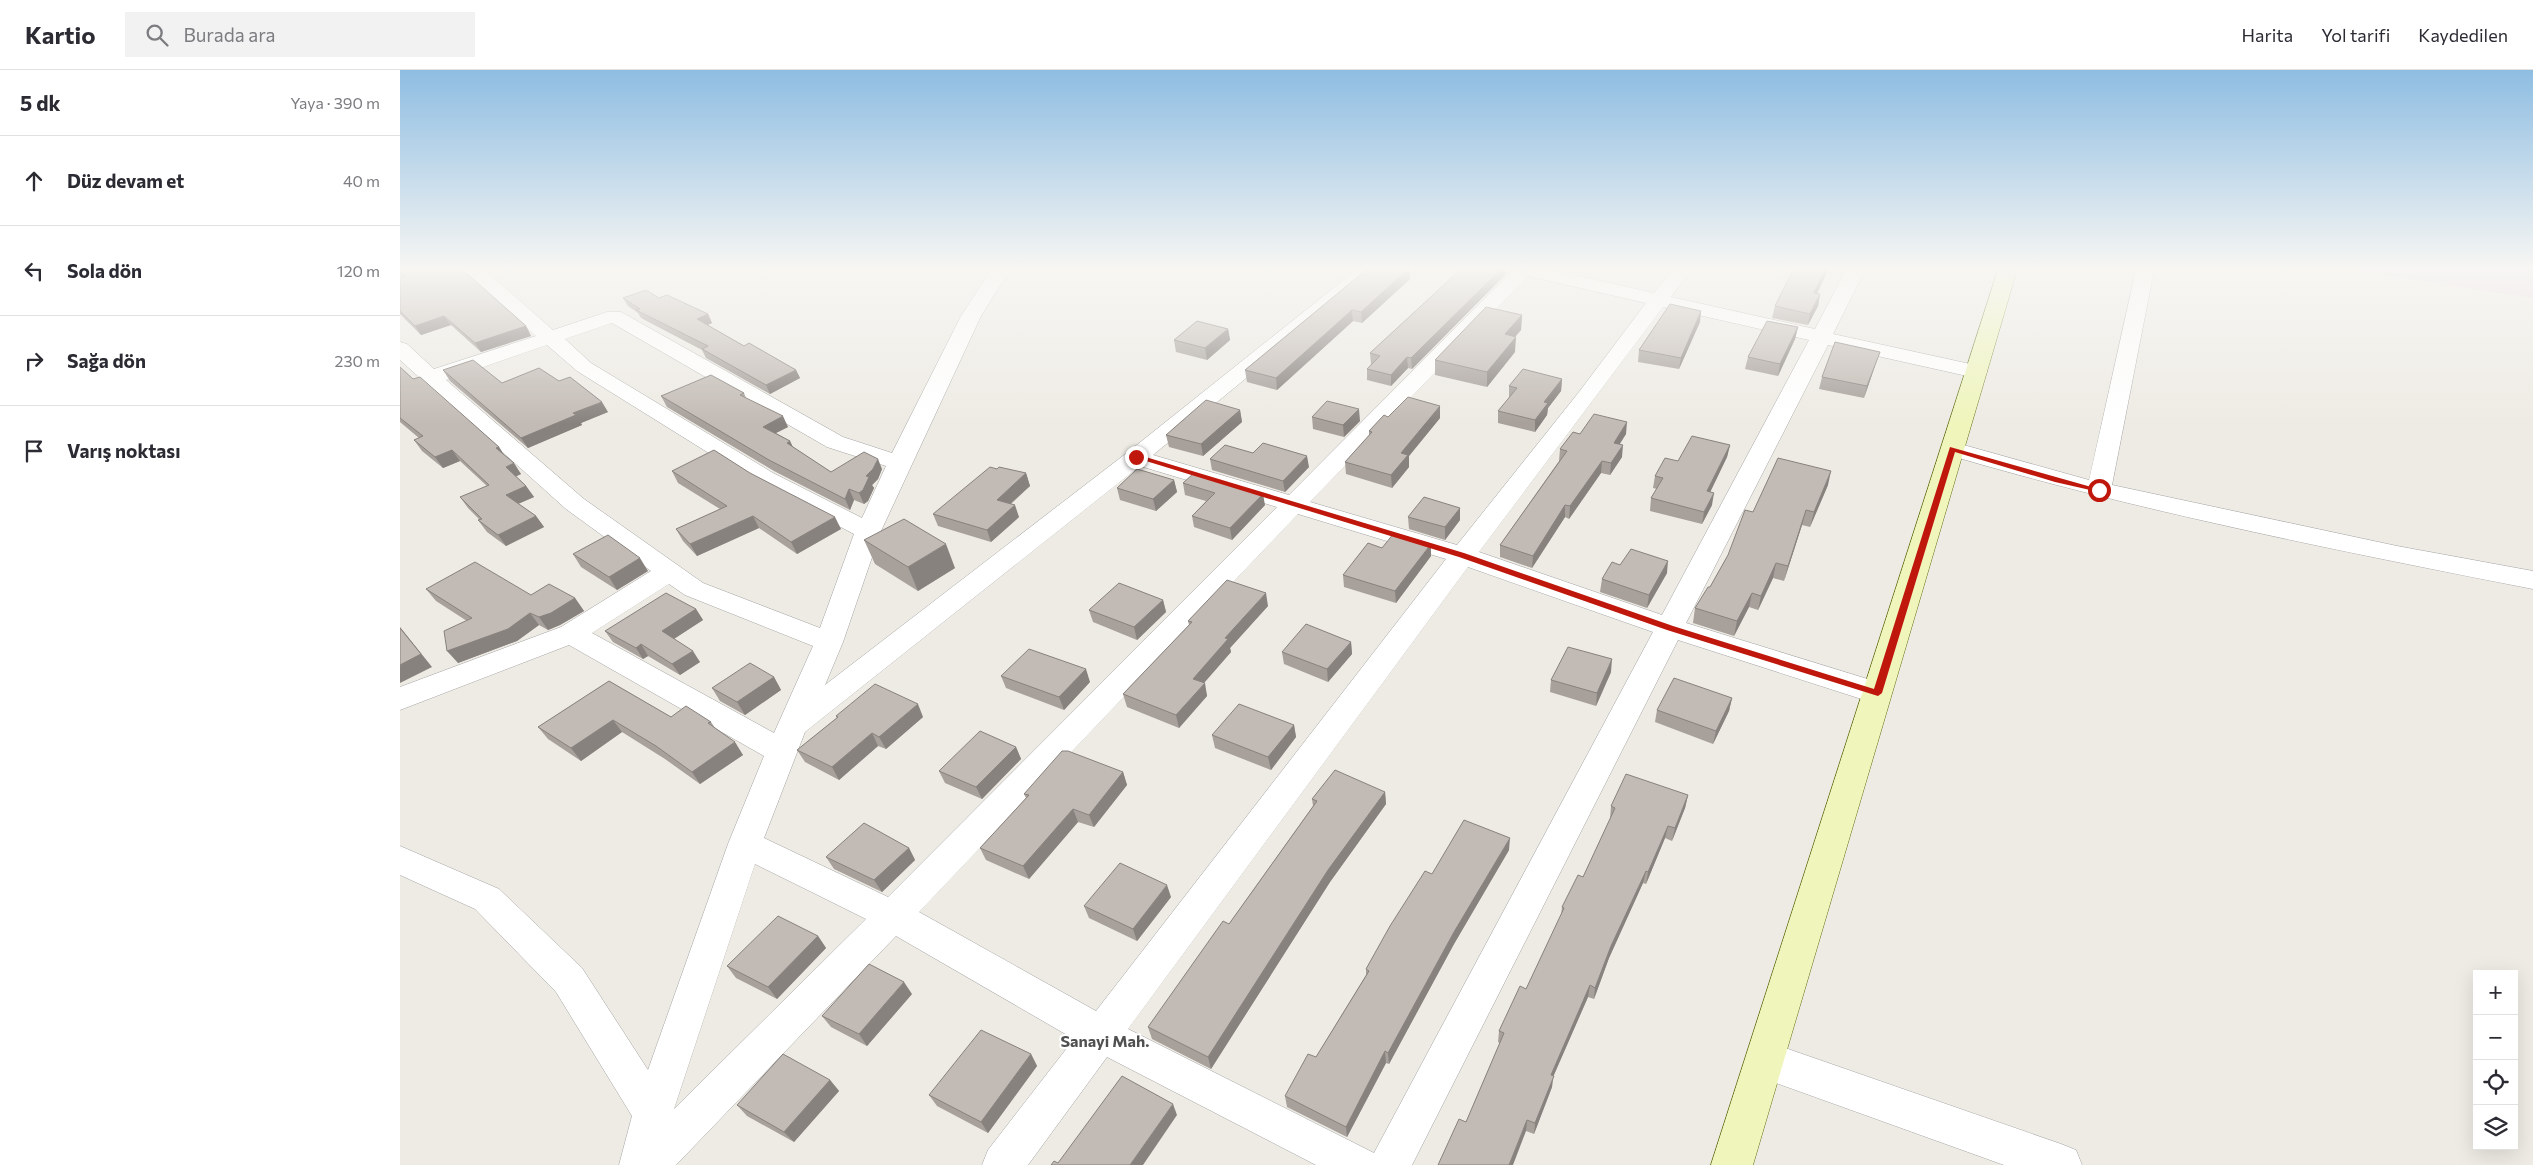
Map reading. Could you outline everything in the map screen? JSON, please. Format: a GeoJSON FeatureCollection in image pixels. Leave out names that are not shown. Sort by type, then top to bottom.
{"type":"FeatureCollection","features":[{"type":"Feature","properties":{"kind":"main road"},"geometry":{"type":"LineString","coordinates":[[1732,1165],[1992,321]]}},
{"type":"Feature","properties":{"kind":"street"},"geometry":{"type":"LineString","coordinates":[[533,321],[584,367],[765,478],[868,531]]}},
{"type":"Feature","properties":{"kind":"street"},"geometry":{"type":"LineString","coordinates":[[431,378],[599,321]]}},
{"type":"Feature","properties":{"kind":"street"},"geometry":{"type":"LineString","coordinates":[[623,321],[835,442],[899,463]]}},
{"type":"Feature","properties":{"kind":"street"},"geometry":{"type":"LineString","coordinates":[[640,1165],[653,1113],[745,844],[787,738],[829,642],[868,531],[969,321]]}},
{"type":"Feature","properties":{"kind":"street"},"geometry":{"type":"LineString","coordinates":[[787,738],[1305,321]]}},
{"type":"Feature","properties":{"kind":"street"},"geometry":{"type":"LineString","coordinates":[[647,1165],[894,917],[1294,503],[1480,321]]}},
{"type":"Feature","properties":{"kind":"street"},"geometry":{"type":"LineString","coordinates":[[1003,1165],[1461,555],[1589,394],[1642,321]]}},
{"type":"Feature","properties":{"kind":"street"},"geometry":{"type":"LineString","coordinates":[[1750,321],[1976,372]]}},
{"type":"Feature","properties":{"kind":"street"},"geometry":{"type":"LineString","coordinates":[[1390,1165],[1829,321]]}},
{"type":"Feature","properties":{"kind":"street"},"geometry":{"type":"LineString","coordinates":[[2099,490],[2134,321]]}},
{"type":"Feature","properties":{"kind":"street"},"geometry":{"type":"LineString","coordinates":[[400,348],[431,378],[575,504],[694,589],[829,642]]}},
{"type":"Feature","properties":{"kind":"street"},"geometry":{"type":"LineString","coordinates":[[1953,449],[2099,490],[2397,554],[2533,580]]}},
{"type":"Feature","properties":{"kind":"street"},"geometry":{"type":"LineString","coordinates":[[1136,457],[1294,503],[1461,555],[1670,628],[1878,693]]}},
{"type":"Feature","properties":{"kind":"street"},"geometry":{"type":"LineString","coordinates":[[400,699],[571,634],[671,571]]}},
{"type":"Feature","properties":{"kind":"street"},"geometry":{"type":"LineString","coordinates":[[571,634],[787,738]]}},
{"type":"Feature","properties":{"kind":"street"},"geometry":{"type":"LineString","coordinates":[[745,844],[894,917],[1102,1035],[1359,1165]]}},
{"type":"Feature","properties":{"kind":"street"},"geometry":{"type":"LineString","coordinates":[[400,860],[487,899],[569,980],[653,1113]]}},
{"type":"Feature","properties":{"kind":"street"},"geometry":{"type":"LineString","coordinates":[[1765,1060],[2061,1165]]}},
{"type":"Feature","properties":{"kind":"building"},"geometry":{"type":"Polygon","coordinates":[[[410,321],[429,321],[415,326],[410,321]]]}},
{"type":"Feature","properties":{"kind":"building"},"geometry":{"type":"Polygon","coordinates":[[[450,321],[520,321],[526,326],[475,343],[450,321]]]}},
{"type":"Feature","properties":{"kind":"building"},"geometry":{"type":"Polygon","coordinates":[[[658,321],[701,321],[744,346],[749,343],[796,370],[766,385],[702,349],[708,346],[658,321]]]}},
{"type":"Feature","properties":{"kind":"building"},"geometry":{"type":"Polygon","coordinates":[[[1197,321],[1228,329],[1205,348],[1174,340],[1197,321]]]}},
{"type":"Feature","properties":{"kind":"building"},"geometry":{"type":"Polygon","coordinates":[[[1304,321],[1340,321],[1276,378],[1245,370],[1304,321]]]}},
{"type":"Feature","properties":{"kind":"building"},"geometry":{"type":"Polygon","coordinates":[[[1405,321],[1448,321],[1411,358],[1407,357],[1391,375],[1367,369],[1380,356],[1370,353],[1405,321]]]}},
{"type":"Feature","properties":{"kind":"building"},"geometry":{"type":"Polygon","coordinates":[[[1472,321],[1517,321],[1505,334],[1516,337],[1487,372],[1435,360],[1472,321]]]}},
{"type":"Feature","properties":{"kind":"building"},"geometry":{"type":"Polygon","coordinates":[[[1658,321],[1697,321],[1681,358],[1639,350],[1658,321]]]}},
{"type":"Feature","properties":{"kind":"building"},"geometry":{"type":"Polygon","coordinates":[[[1767,321],[1798,327],[1780,364],[1748,357],[1767,321]]]}},
{"type":"Feature","properties":{"kind":"building"},"geometry":{"type":"Polygon","coordinates":[[[1835,342],[1880,352],[1867,386],[1822,377],[1835,342]]]}},
{"type":"Feature","properties":{"kind":"building"},"geometry":{"type":"Polygon","coordinates":[[[473,360],[502,383],[539,368],[559,381],[570,377],[602,402],[573,413],[576,415],[521,438],[443,370],[473,360]]]}},
{"type":"Feature","properties":{"kind":"building"},"geometry":{"type":"Polygon","coordinates":[[[400,367],[413,379],[420,377],[499,447],[496,448],[514,463],[506,467],[526,486],[506,495],[536,516],[498,535],[478,520],[482,519],[460,497],[489,485],[452,450],[435,457],[414,440],[423,436],[400,418],[400,367]]]}},
{"type":"Feature","properties":{"kind":"building"},"geometry":{"type":"Polygon","coordinates":[[[1523,369],[1562,379],[1544,402],[1548,403],[1535,420],[1498,411],[1517,388],[1509,386],[1523,369]]]}},
{"type":"Feature","properties":{"kind":"building"},"geometry":{"type":"Polygon","coordinates":[[[711,375],[744,393],[740,395],[783,416],[763,427],[790,441],[787,443],[831,472],[864,452],[878,459],[873,469],[866,476],[869,477],[863,490],[859,493],[849,489],[845,499],[769,460],[661,396],[711,375]]]}},
{"type":"Feature","properties":{"kind":"building"},"geometry":{"type":"Polygon","coordinates":[[[1408,397],[1440,406],[1401,453],[1408,455],[1391,475],[1345,462],[1372,432],[1369,431],[1384,415],[1388,417],[1408,397]]]}},
{"type":"Feature","properties":{"kind":"building"},"geometry":{"type":"Polygon","coordinates":[[[1206,400],[1240,410],[1201,444],[1166,435],[1206,400]]]}},
{"type":"Feature","properties":{"kind":"building"},"geometry":{"type":"Polygon","coordinates":[[[1327,401],[1359,409],[1343,425],[1312,417],[1327,401]]]}},
{"type":"Feature","properties":{"kind":"building"},"geometry":{"type":"Polygon","coordinates":[[[1594,414],[1627,422],[1614,443],[1623,445],[1611,463],[1602,461],[1570,506],[1565,505],[1533,556],[1500,545],[1567,451],[1560,449],[1573,432],[1580,434],[1594,414]]]}},
{"type":"Feature","properties":{"kind":"building"},"geometry":{"type":"Polygon","coordinates":[[[1692,436],[1730,445],[1707,491],[1714,493],[1704,512],[1651,498],[1663,478],[1655,476],[1665,458],[1678,461],[1692,436]]]}},
{"type":"Feature","properties":{"kind":"building"},"geometry":{"type":"Polygon","coordinates":[[[1263,443],[1307,456],[1283,481],[1210,459],[1225,445],[1253,453],[1263,443]]]}},
{"type":"Feature","properties":{"kind":"building"},"geometry":{"type":"Polygon","coordinates":[[[714,450],[750,473],[835,517],[791,542],[753,516],[690,544],[676,529],[727,506],[672,471],[714,450]]]}},
{"type":"Feature","properties":{"kind":"building"},"geometry":{"type":"Polygon","coordinates":[[[1778,458],[1831,471],[1814,512],[1806,510],[1788,566],[1776,563],[1761,596],[1752,593],[1737,621],[1695,608],[1708,587],[1710,587],[1728,555],[1745,510],[1753,512],[1778,458]]]}},
{"type":"Feature","properties":{"kind":"building"},"geometry":{"type":"Polygon","coordinates":[[[990,467],[1026,473],[997,500],[1015,505],[987,530],[933,514],[990,467]]]}},
{"type":"Feature","properties":{"kind":"building"},"geometry":{"type":"Polygon","coordinates":[[[1137,469],[1174,480],[1153,499],[1117,488],[1137,469]]]}},
{"type":"Feature","properties":{"kind":"building"},"geometry":{"type":"Polygon","coordinates":[[[1194,473],[1263,494],[1230,528],[1192,516],[1215,493],[1183,483],[1194,473]]]}},
{"type":"Feature","properties":{"kind":"building"},"geometry":{"type":"Polygon","coordinates":[[[1424,497],[1460,508],[1445,527],[1408,517],[1424,497]]]}},
{"type":"Feature","properties":{"kind":"building"},"geometry":{"type":"Polygon","coordinates":[[[904,519],[946,544],[908,567],[864,540],[904,519]]]}},
{"type":"Feature","properties":{"kind":"building"},"geometry":{"type":"Polygon","coordinates":[[[1394,533],[1431,544],[1395,591],[1343,575],[1368,543],[1382,548],[1394,533]]]}},
{"type":"Feature","properties":{"kind":"building"},"geometry":{"type":"Polygon","coordinates":[[[608,535],[640,558],[609,577],[573,554],[608,535]]]}},
{"type":"Feature","properties":{"kind":"building"},"geometry":{"type":"Polygon","coordinates":[[[1631,549],[1668,561],[1649,595],[1602,579],[1612,562],[1620,565],[1631,549]]]}},
{"type":"Feature","properties":{"kind":"building"},"geometry":{"type":"Polygon","coordinates":[[[475,562],[531,595],[549,584],[575,598],[551,613],[539,617],[530,613],[508,629],[447,651],[444,631],[472,618],[426,589],[475,562]]]}},
{"type":"Feature","properties":{"kind":"building"},"geometry":{"type":"Polygon","coordinates":[[[1227,580],[1266,593],[1225,638],[1228,639],[1193,679],[1205,683],[1176,715],[1123,694],[1192,622],[1188,621],[1227,580]]]}},
{"type":"Feature","properties":{"kind":"building"},"geometry":{"type":"Polygon","coordinates":[[[1119,583],[1163,600],[1134,627],[1089,610],[1119,583]]]}},
{"type":"Feature","properties":{"kind":"building"},"geometry":{"type":"Polygon","coordinates":[[[666,593],[696,609],[662,631],[693,651],[672,664],[641,644],[636,648],[605,631],[666,593]]]}},
{"type":"Feature","properties":{"kind":"building"},"geometry":{"type":"Polygon","coordinates":[[[1306,624],[1351,642],[1327,669],[1282,652],[1306,624]]]}},
{"type":"Feature","properties":{"kind":"building"},"geometry":{"type":"Polygon","coordinates":[[[400,628],[421,654],[400,665],[400,628]]]}},
{"type":"Feature","properties":{"kind":"building"},"geometry":{"type":"Polygon","coordinates":[[[1568,647],[1612,659],[1597,693],[1551,680],[1568,647]]]}},
{"type":"Feature","properties":{"kind":"building"},"geometry":{"type":"Polygon","coordinates":[[[1029,649],[1086,669],[1059,697],[1001,676],[1029,649]]]}},
{"type":"Feature","properties":{"kind":"building"},"geometry":{"type":"Polygon","coordinates":[[[750,663],[774,677],[737,702],[712,688],[750,663]]]}},
{"type":"Feature","properties":{"kind":"building"},"geometry":{"type":"Polygon","coordinates":[[[1674,678],[1732,698],[1716,731],[1657,710],[1674,678]]]}},
{"type":"Feature","properties":{"kind":"building"},"geometry":{"type":"Polygon","coordinates":[[[609,681],[671,717],[686,706],[711,722],[708,723],[735,742],[692,772],[656,746],[613,720],[571,748],[538,727],[609,681]]]}},
{"type":"Feature","properties":{"kind":"building"},"geometry":{"type":"Polygon","coordinates":[[[875,684],[918,704],[879,737],[872,733],[832,767],[797,750],[838,717],[836,716],[875,684]]]}},
{"type":"Feature","properties":{"kind":"building"},"geometry":{"type":"Polygon","coordinates":[[[1239,704],[1294,725],[1268,757],[1212,735],[1239,704]]]}},
{"type":"Feature","properties":{"kind":"building"},"geometry":{"type":"Polygon","coordinates":[[[980,731],[1016,747],[976,787],[939,771],[980,731]]]}},
{"type":"Feature","properties":{"kind":"building"},"geometry":{"type":"Polygon","coordinates":[[[1062,751],[1068,751],[1123,772],[1089,815],[1073,809],[1023,866],[980,848],[1029,795],[1024,794],[1062,751]]]}},
{"type":"Feature","properties":{"kind":"building"},"geometry":{"type":"Polygon","coordinates":[[[1335,770],[1385,792],[1328,870],[1208,1057],[1148,1027],[1223,921],[1229,924],[1317,801],[1312,799],[1335,770]]]}},
{"type":"Feature","properties":{"kind":"building"},"geometry":{"type":"Polygon","coordinates":[[[1626,774],[1688,795],[1675,828],[1668,826],[1648,872],[1646,871],[1611,946],[1595,988],[1590,985],[1551,1075],[1554,1076],[1535,1123],[1527,1120],[1509,1165],[1438,1165],[1459,1119],[1466,1122],[1504,1033],[1499,1031],[1520,986],[1526,989],[1578,875],[1583,877],[1615,808],[1611,806],[1626,774]]]}},
{"type":"Feature","properties":{"kind":"building"},"geometry":{"type":"Polygon","coordinates":[[[1464,820],[1510,838],[1454,932],[1388,1053],[1385,1051],[1346,1127],[1285,1096],[1308,1054],[1316,1057],[1369,971],[1366,969],[1390,926],[1425,871],[1432,874],[1464,820]]]}},
{"type":"Feature","properties":{"kind":"building"},"geometry":{"type":"Polygon","coordinates":[[[864,823],[909,848],[874,880],[826,857],[864,823]]]}},
{"type":"Feature","properties":{"kind":"building"},"geometry":{"type":"Polygon","coordinates":[[[1120,863],[1167,885],[1133,929],[1084,906],[1120,863]]]}},
{"type":"Feature","properties":{"kind":"building"},"geometry":{"type":"Polygon","coordinates":[[[778,916],[818,936],[768,987],[727,966],[778,916]]]}},
{"type":"Feature","properties":{"kind":"building"},"geometry":{"type":"Polygon","coordinates":[[[869,964],[904,982],[859,1034],[822,1016],[869,964]]]}},
{"type":"Feature","properties":{"kind":"building"},"geometry":{"type":"Polygon","coordinates":[[[981,1030],[1031,1054],[981,1122],[929,1095],[981,1030]]]}},
{"type":"Feature","properties":{"kind":"building"},"geometry":{"type":"Polygon","coordinates":[[[783,1054],[830,1080],[784,1132],[737,1105],[783,1054]]]}},
{"type":"Feature","properties":{"kind":"building"},"geometry":{"type":"Polygon","coordinates":[[[1122,1076],[1173,1104],[1130,1165],[1051,1165],[1054,1161],[1058,1163],[1122,1076]]]}},
{"type":"Feature","properties":{"kind":"district","name":"Sanayi Mah."},"geometry":{"type":"Point","coordinates":[1105,1041]}},
{"type":"Feature","properties":{"kind":"route"},"geometry":{"type":"LineString","coordinates":[[1136,457],[1294,503],[1461,555],[1670,628],[1878,693],[1953,449],[2099,490]]}}]}
